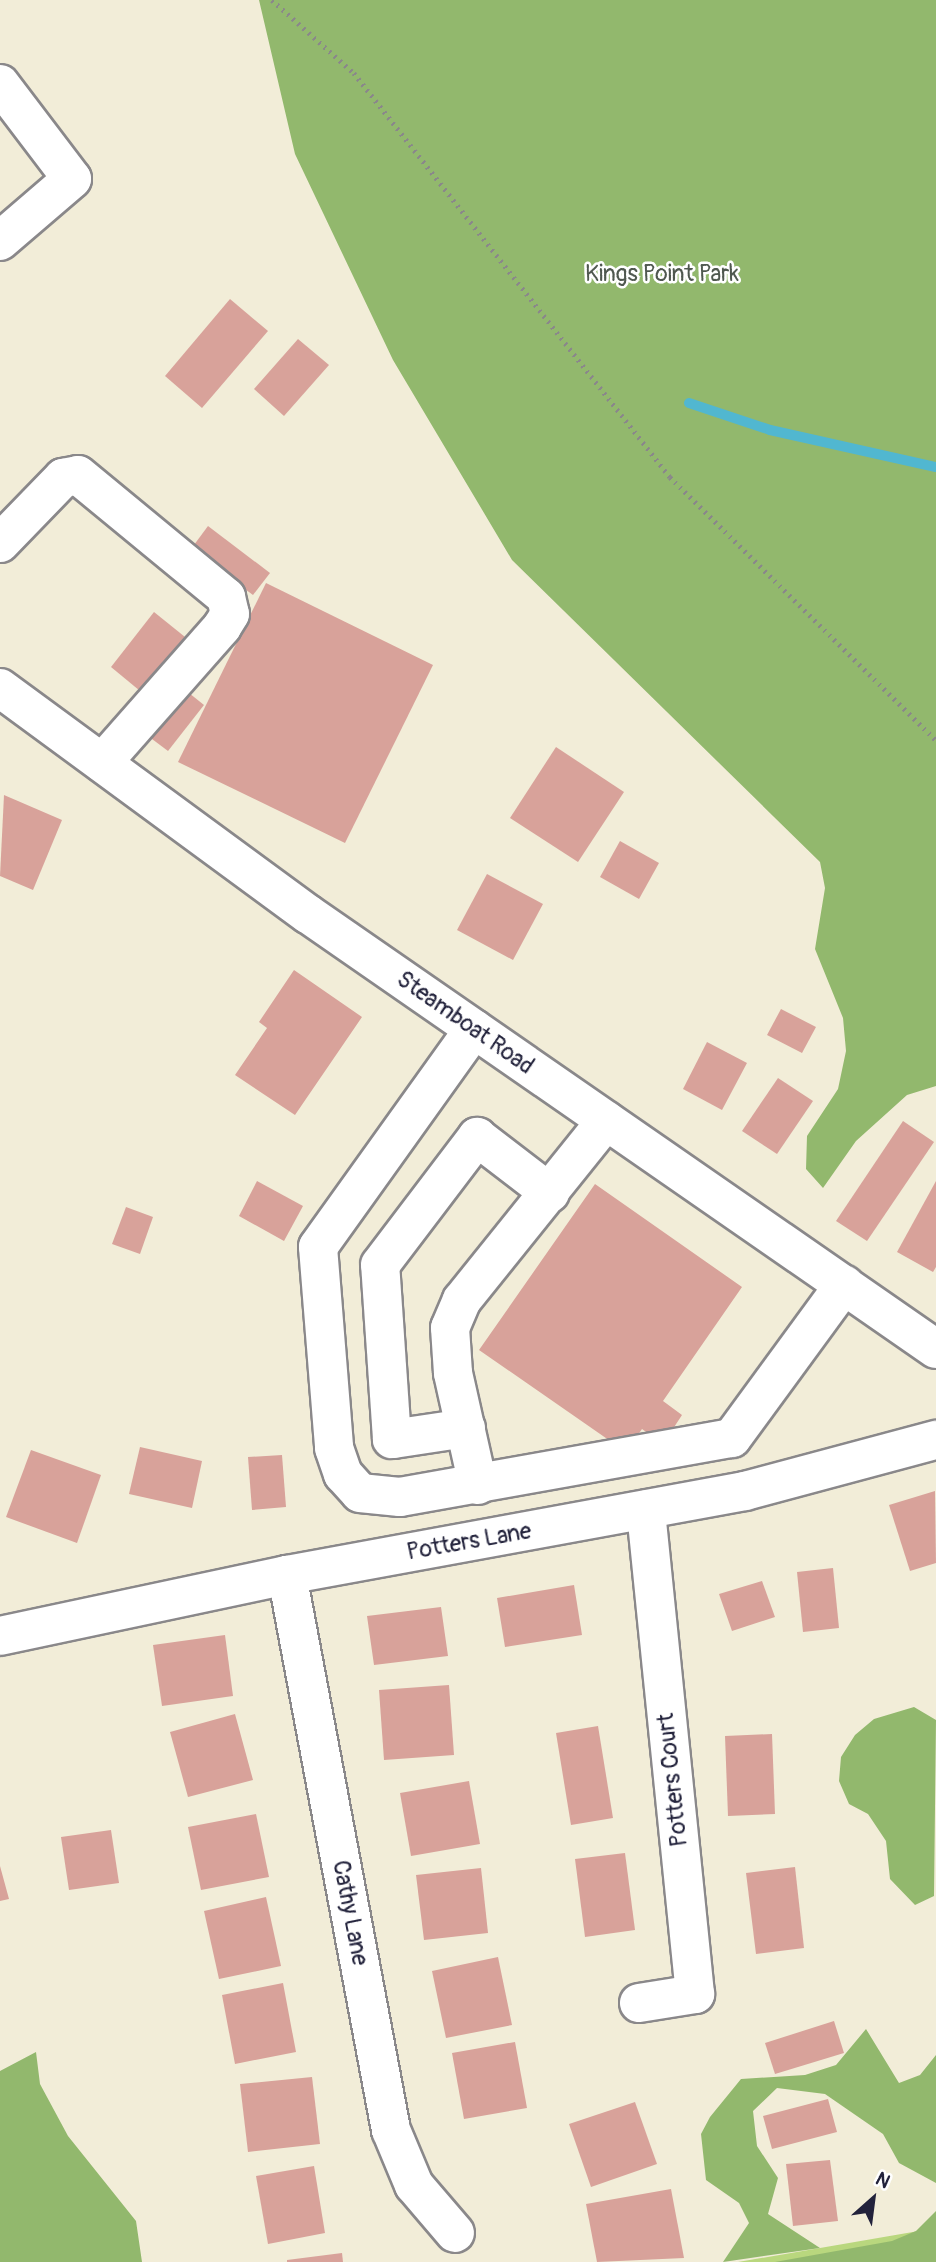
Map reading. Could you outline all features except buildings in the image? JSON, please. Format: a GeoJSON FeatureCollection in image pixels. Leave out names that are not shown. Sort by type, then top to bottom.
{"type":"FeatureCollection","features":[{"type":"Feature","properties":{"kind":"street"},"geometry":{"type":"LineString","coordinates":[[0,84],[72,179],[0,241]]}},
{"type":"Feature","properties":{"kind":"street"},"geometry":{"type":"LineString","coordinates":[[0,543],[63,478],[78,475],[213,585],[230,614],[103,764]]}},
{"type":"Feature","properties":{"kind":"street","name":"Steamboat Road"},"geometry":{"type":"LineString","coordinates":[[0,688],[474,1030],[936,1349]]}},
{"type":"Feature","properties":{"kind":"street"},"geometry":{"type":"LineString","coordinates":[[474,1030],[318,1247],[334,1448],[343,1474],[360,1493],[400,1497],[732,1437],[844,1285]]}},
{"type":"Feature","properties":{"kind":"street"},"geometry":{"type":"LineString","coordinates":[[478,1485],[450,1328],[462,1300],[606,1121]]}},
{"type":"Feature","properties":{"kind":"street"},"geometry":{"type":"LineString","coordinates":[[466,1428],[391,1438],[380,1265],[477,1137],[550,1193]]}},
{"type":"Feature","properties":{"kind":"street","name":"Potters Lane"},"geometry":{"type":"LineString","coordinates":[[0,1636],[287,1575],[745,1491],[936,1440]]}},
{"type":"Feature","properties":{"kind":"street","name":"Potters Court"},"geometry":{"type":"LineString","coordinates":[[639,2003],[695,1994],[646,1509]]}},
{"type":"Feature","properties":{"kind":"street","name":"Cathy Lane"},"geometry":{"type":"LineString","coordinates":[[287,1575],[391,2130],[414,2185],[455,2233]]}},
{"type":"Feature","properties":{"kind":"path"},"geometry":{"type":"LineString","coordinates":[[272,0],[355,73],[670,477],[936,740]]}},
{"type":"Feature","properties":{"kind":"green space","name":"Kings Point Park"},"geometry":{"type":"Polygon","coordinates":[[[259,0],[936,0],[936,1086],[907,1095],[856,1141],[823,1188],[806,1169],[807,1136],[838,1089],[846,1051],[843,1018],[815,949],[825,888],[820,862],[512,560],[393,360],[295,154],[259,0]]]}},
{"type":"Feature","properties":{"kind":"green space"},"geometry":{"type":"Polygon","coordinates":[[[914,1707],[936,1720],[934,1896],[915,1905],[890,1879],[886,1841],[868,1814],[849,1804],[839,1781],[841,1757],[855,1735],[874,1719],[914,1707]]]}},
{"type":"Feature","properties":{"kind":"green space"},"geometry":{"type":"Polygon","coordinates":[[[866,2029],[899,2083],[920,2075],[936,2055],[936,2183],[899,2163],[883,2134],[825,2094],[777,2088],[753,2111],[757,2146],[778,2178],[768,2214],[820,2248],[723,2262],[749,2223],[739,2203],[706,2180],[701,2134],[710,2117],[741,2079],[805,2075],[836,2065],[866,2029]]]}},
{"type":"Feature","properties":{"kind":"green space"},"geometry":{"type":"Polygon","coordinates":[[[36,2052],[40,2084],[68,2136],[136,2221],[142,2262],[0,2262],[0,2071],[36,2052]]]}},
{"type":"Feature","properties":{"kind":"green space"},"geometry":{"type":"Polygon","coordinates":[[[936,2211],[936,2262],[775,2262],[892,2241],[916,2231],[936,2211]]]}},
{"type":"Feature","properties":{"kind":"green space"},"geometry":{"type":"Polygon","coordinates":[[[936,2228],[936,2262],[738,2262],[820,2248],[936,2228]]]}},
{"type":"Feature","properties":{"kind":"waterway"},"geometry":{"type":"LineString","coordinates":[[689,403],[770,430],[936,467]]}}]}
